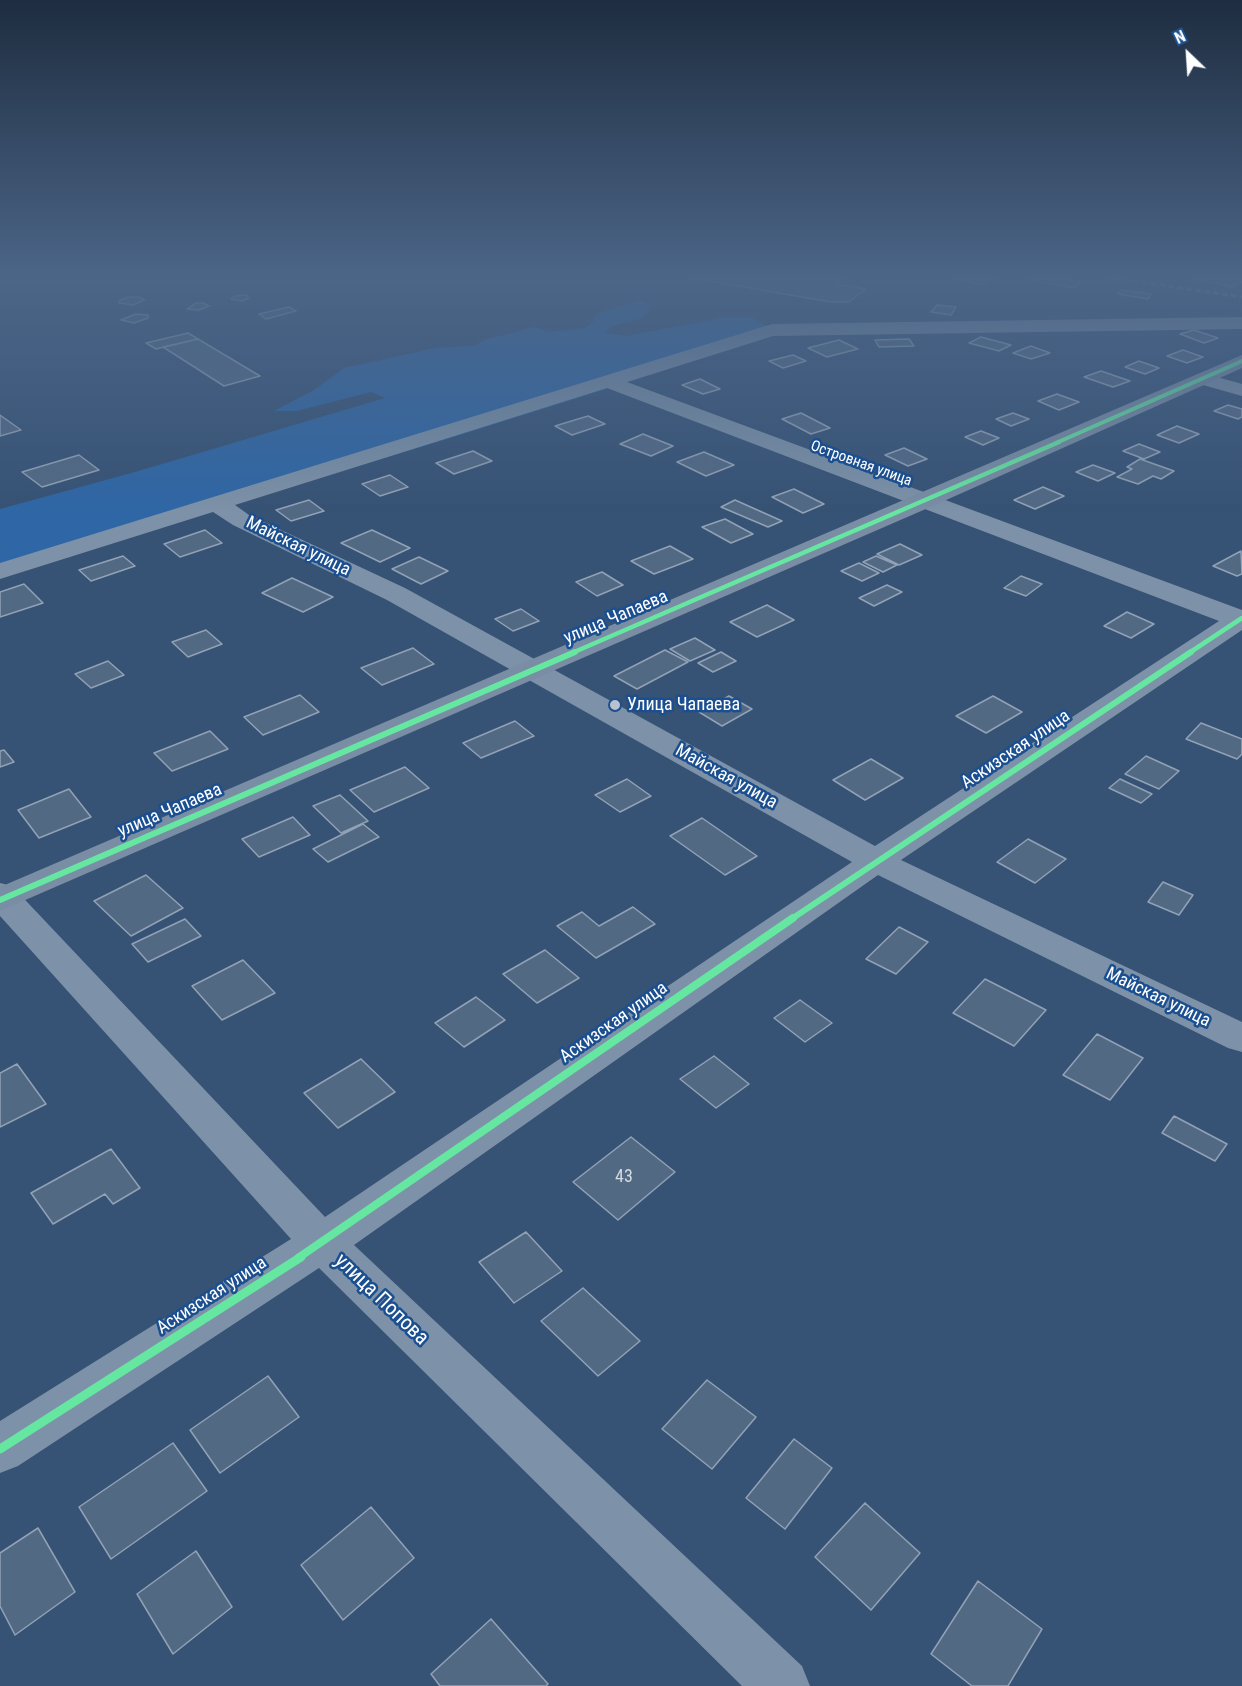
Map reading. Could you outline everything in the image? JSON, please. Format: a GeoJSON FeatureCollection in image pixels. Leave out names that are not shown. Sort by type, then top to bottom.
{"type":"FeatureCollection","features":[{"type":"Feature","properties":{"kind":"street"},"geometry":{"type":"LineString","coordinates":[[0,571],[688,356]]}},
{"type":"Feature","properties":{"kind":"street","name":"улица Чапаева"},"geometry":{"type":"LineString","coordinates":[[1,898],[535,670],[1242,361]]}},
{"type":"Feature","properties":{"kind":"street"},"geometry":{"type":"LineString","coordinates":[[1203,379],[1242,390]]}},
{"type":"Feature","properties":{"kind":"street","name":"Островная улица"},"geometry":{"type":"LineString","coordinates":[[606,381],[682,412],[927,500],[1241,620]]}},
{"type":"Feature","properties":{"kind":"street","name":"Майская улица"},"geometry":{"type":"LineString","coordinates":[[216,503],[241,520],[396,594],[876,861],[1242,1038]]}},
{"type":"Feature","properties":{"kind":"street","name":"Аскизская улица"},"geometry":{"type":"LineString","coordinates":[[0,1449],[322,1244],[876,861],[1241,620]]}},
{"type":"Feature","properties":{"kind":"street","name":"улица Попова"},"geometry":{"type":"LineString","coordinates":[[1,898],[322,1244],[782,1686]]}},
{"type":"Feature","properties":{"kind":"shaded area"},"geometry":{"type":"Polygon","coordinates":[[[400,356],[711,356],[457,436],[0,575],[0,509],[135,472],[385,398],[371,392],[296,411],[274,411],[314,390],[344,368],[400,356]]]}},
{"type":"Feature","properties":{"kind":"building"},"geometry":{"type":"Polygon","coordinates":[[[177,356],[226,356],[260,376],[224,386],[177,356]]]}},
{"type":"Feature","properties":{"kind":"building"},"geometry":{"type":"Polygon","coordinates":[[[794,356],[806,361],[783,368],[769,361],[794,356]]]}},
{"type":"Feature","properties":{"kind":"building"},"geometry":{"type":"Polygon","coordinates":[[[1021,356],[1042,356],[1031,359],[1021,356]]]}},
{"type":"Feature","properties":{"kind":"building"},"geometry":{"type":"Polygon","coordinates":[[[1167,356],[1199,356],[1203,357],[1187,363],[1167,356]]]}},
{"type":"Feature","properties":{"kind":"building"},"geometry":{"type":"Polygon","coordinates":[[[1139,361],[1159,368],[1145,374],[1125,367],[1139,361]]]}},
{"type":"Feature","properties":{"kind":"building"},"geometry":{"type":"Polygon","coordinates":[[[1101,371],[1130,381],[1113,387],[1084,377],[1101,371]]]}},
{"type":"Feature","properties":{"kind":"building"},"geometry":{"type":"Polygon","coordinates":[[[700,379],[720,389],[703,394],[682,385],[700,379]]]}},
{"type":"Feature","properties":{"kind":"building"},"geometry":{"type":"Polygon","coordinates":[[[1057,394],[1079,402],[1059,410],[1038,401],[1057,394]]]}},
{"type":"Feature","properties":{"kind":"building"},"geometry":{"type":"Polygon","coordinates":[[[1228,405],[1242,409],[1242,417],[1238,419],[1214,411],[1228,405]]]}},
{"type":"Feature","properties":{"kind":"building"},"geometry":{"type":"Polygon","coordinates":[[[801,413],[830,428],[811,434],[782,419],[801,413]]]}},
{"type":"Feature","properties":{"kind":"building"},"geometry":{"type":"Polygon","coordinates":[[[1013,413],[1029,419],[1011,426],[996,419],[1013,413]]]}},
{"type":"Feature","properties":{"kind":"building"},"geometry":{"type":"Polygon","coordinates":[[[0,415],[21,430],[0,436],[0,415]]]}},
{"type":"Feature","properties":{"kind":"building"},"geometry":{"type":"Polygon","coordinates":[[[588,416],[605,424],[572,435],[555,426],[588,416]]]}},
{"type":"Feature","properties":{"kind":"building"},"geometry":{"type":"Polygon","coordinates":[[[1177,426],[1199,434],[1179,443],[1157,435],[1177,426]]]}},
{"type":"Feature","properties":{"kind":"building"},"geometry":{"type":"Polygon","coordinates":[[[981,431],[999,438],[983,445],[965,437],[981,431]]]}},
{"type":"Feature","properties":{"kind":"building"},"geometry":{"type":"Polygon","coordinates":[[[643,434],[673,446],[651,456],[620,444],[643,434]]]}},
{"type":"Feature","properties":{"kind":"building"},"geometry":{"type":"Polygon","coordinates":[[[1139,444],[1160,452],[1144,459],[1123,451],[1139,444]]]}},
{"type":"Feature","properties":{"kind":"building"},"geometry":{"type":"Polygon","coordinates":[[[904,448],[927,459],[908,466],[885,455],[904,448]]]}},
{"type":"Feature","properties":{"kind":"building"},"geometry":{"type":"Polygon","coordinates":[[[473,451],[492,461],[454,474],[436,463],[473,451]]]}},
{"type":"Feature","properties":{"kind":"building"},"geometry":{"type":"Polygon","coordinates":[[[704,452],[734,465],[706,476],[677,462],[704,452]]]}},
{"type":"Feature","properties":{"kind":"building"},"geometry":{"type":"Polygon","coordinates":[[[79,455],[99,470],[42,487],[22,472],[79,455]]]}},
{"type":"Feature","properties":{"kind":"building"},"geometry":{"type":"Polygon","coordinates":[[[1140,459],[1174,471],[1161,479],[1153,476],[1138,484],[1117,477],[1132,469],[1127,467],[1140,459]]]}},
{"type":"Feature","properties":{"kind":"building"},"geometry":{"type":"Polygon","coordinates":[[[1093,465],[1115,473],[1098,481],[1076,472],[1093,465]]]}},
{"type":"Feature","properties":{"kind":"building"},"geometry":{"type":"Polygon","coordinates":[[[390,475],[408,487],[380,496],[362,484],[390,475]]]}},
{"type":"Feature","properties":{"kind":"building"},"geometry":{"type":"Polygon","coordinates":[[[1043,487],[1064,496],[1035,509],[1014,500],[1043,487]]]}},
{"type":"Feature","properties":{"kind":"building"},"geometry":{"type":"Polygon","coordinates":[[[794,489],[824,504],[803,513],[772,497],[794,489]]]}},
{"type":"Feature","properties":{"kind":"building"},"geometry":{"type":"Polygon","coordinates":[[[309,500],[324,511],[291,521],[276,510],[309,500]]]}},
{"type":"Feature","properties":{"kind":"building"},"geometry":{"type":"Polygon","coordinates":[[[735,500],[782,521],[768,527],[721,507],[735,500]]]}},
{"type":"Feature","properties":{"kind":"building"},"geometry":{"type":"Polygon","coordinates":[[[725,519],[753,534],[731,543],[702,527],[725,519]]]}},
{"type":"Feature","properties":{"kind":"building"},"geometry":{"type":"Polygon","coordinates":[[[205,530],[222,543],[180,557],[164,544],[205,530]]]}},
{"type":"Feature","properties":{"kind":"building"},"geometry":{"type":"Polygon","coordinates":[[[372,530],[410,548],[380,562],[341,543],[372,530]]]}},
{"type":"Feature","properties":{"kind":"building"},"geometry":{"type":"Polygon","coordinates":[[[900,544],[922,555],[899,565],[877,554],[900,544]]]}},
{"type":"Feature","properties":{"kind":"building"},"geometry":{"type":"Polygon","coordinates":[[[670,546],[693,559],[654,574],[631,561],[670,546]]]}},
{"type":"Feature","properties":{"kind":"building"},"geometry":{"type":"Polygon","coordinates":[[[1241,551],[1242,574],[1237,576],[1213,566],[1241,551]]]}},
{"type":"Feature","properties":{"kind":"building"},"geometry":{"type":"Polygon","coordinates":[[[123,556],[135,566],[91,581],[79,570],[123,556]]]}},
{"type":"Feature","properties":{"kind":"building"},"geometry":{"type":"Polygon","coordinates":[[[876,556],[897,565],[883,572],[863,562],[876,556]]]}},
{"type":"Feature","properties":{"kind":"building"},"geometry":{"type":"Polygon","coordinates":[[[419,557],[448,571],[421,584],[392,569],[419,557]]]}},
{"type":"Feature","properties":{"kind":"building"},"geometry":{"type":"Polygon","coordinates":[[[859,563],[879,573],[862,581],[841,571],[859,563]]]}},
{"type":"Feature","properties":{"kind":"building"},"geometry":{"type":"Polygon","coordinates":[[[602,572],[623,585],[597,596],[576,582],[602,572]]]}},
{"type":"Feature","properties":{"kind":"building"},"geometry":{"type":"Polygon","coordinates":[[[1021,576],[1042,584],[1026,596],[1004,588],[1021,576]]]}},
{"type":"Feature","properties":{"kind":"building"},"geometry":{"type":"Polygon","coordinates":[[[292,578],[333,597],[303,612],[262,593],[292,578]]]}},
{"type":"Feature","properties":{"kind":"building"},"geometry":{"type":"Polygon","coordinates":[[[24,584],[43,603],[0,617],[0,592],[24,584]]]}},
{"type":"Feature","properties":{"kind":"building"},"geometry":{"type":"Polygon","coordinates":[[[887,585],[902,592],[874,606],[859,598],[887,585]]]}},
{"type":"Feature","properties":{"kind":"building"},"geometry":{"type":"Polygon","coordinates":[[[767,605],[794,620],[757,637],[730,622],[767,605]]]}},
{"type":"Feature","properties":{"kind":"building"},"geometry":{"type":"Polygon","coordinates":[[[521,609],[539,621],[513,631],[495,619],[521,609]]]}},
{"type":"Feature","properties":{"kind":"building"},"geometry":{"type":"Polygon","coordinates":[[[1127,612],[1154,624],[1131,638],[1104,626],[1127,612]]]}},
{"type":"Feature","properties":{"kind":"building"},"geometry":{"type":"Polygon","coordinates":[[[206,630],[222,644],[188,657],[172,642],[206,630]]]}},
{"type":"Feature","properties":{"kind":"building"},"geometry":{"type":"Polygon","coordinates":[[[695,638],[715,650],[690,661],[670,649],[695,638]]]}},
{"type":"Feature","properties":{"kind":"building"},"geometry":{"type":"Polygon","coordinates":[[[413,648],[434,664],[382,685],[361,668],[413,648]]]}},
{"type":"Feature","properties":{"kind":"building"},"geometry":{"type":"Polygon","coordinates":[[[665,650],[688,662],[637,689],[614,676],[665,650]]]}},
{"type":"Feature","properties":{"kind":"building"},"geometry":{"type":"Polygon","coordinates":[[[721,652],[736,661],[713,672],[698,663],[721,652]]]}},
{"type":"Feature","properties":{"kind":"building"},"geometry":{"type":"Polygon","coordinates":[[[108,661],[124,675],[91,688],[75,674],[108,661]]]}},
{"type":"Feature","properties":{"kind":"building"},"geometry":{"type":"Polygon","coordinates":[[[300,695],[319,712],[263,735],[244,717],[300,695]]]}},
{"type":"Feature","properties":{"kind":"building"},"geometry":{"type":"Polygon","coordinates":[[[729,696],[752,709],[722,726],[699,712],[729,696]]]}},
{"type":"Feature","properties":{"kind":"building"},"geometry":{"type":"Polygon","coordinates":[[[993,696],[1022,712],[986,733],[956,716],[993,696]]]}},
{"type":"Feature","properties":{"kind":"building"},"geometry":{"type":"Polygon","coordinates":[[[515,721],[534,736],[481,758],[463,743],[515,721]]]}},
{"type":"Feature","properties":{"kind":"building"},"geometry":{"type":"Polygon","coordinates":[[[1201,723],[1242,739],[1242,754],[1237,759],[1186,739],[1201,723]]]}},
{"type":"Feature","properties":{"kind":"building"},"geometry":{"type":"Polygon","coordinates":[[[210,731],[228,749],[172,771],[154,753],[210,731]]]}},
{"type":"Feature","properties":{"kind":"building"},"geometry":{"type":"Polygon","coordinates":[[[4,750],[14,762],[0,767],[0,751],[4,750]]]}},
{"type":"Feature","properties":{"kind":"building"},"geometry":{"type":"Polygon","coordinates":[[[1146,756],[1179,771],[1159,789],[1125,774],[1146,756]]]}},
{"type":"Feature","properties":{"kind":"building"},"geometry":{"type":"Polygon","coordinates":[[[871,759],[903,778],[865,800],[833,780],[871,759]]]}},
{"type":"Feature","properties":{"kind":"building"},"geometry":{"type":"Polygon","coordinates":[[[405,767],[429,788],[374,812],[350,790],[405,767]]]}},
{"type":"Feature","properties":{"kind":"building"},"geometry":{"type":"Polygon","coordinates":[[[627,779],[651,796],[620,812],[595,795],[627,779]]]}},
{"type":"Feature","properties":{"kind":"building"},"geometry":{"type":"Polygon","coordinates":[[[1120,779],[1152,794],[1141,803],[1109,788],[1120,779]]]}},
{"type":"Feature","properties":{"kind":"building"},"geometry":{"type":"Polygon","coordinates":[[[69,789],[91,817],[39,838],[18,810],[69,789]]]}},
{"type":"Feature","properties":{"kind":"building"},"geometry":{"type":"Polygon","coordinates":[[[340,795],[368,821],[341,833],[313,806],[340,795]]]}},
{"type":"Feature","properties":{"kind":"building"},"geometry":{"type":"Polygon","coordinates":[[[293,817],[310,835],[259,857],[242,839],[293,817]]]}},
{"type":"Feature","properties":{"kind":"building"},"geometry":{"type":"Polygon","coordinates":[[[702,818],[757,856],[725,875],[670,836],[702,818]]]}},
{"type":"Feature","properties":{"kind":"building"},"geometry":{"type":"Polygon","coordinates":[[[363,824],[379,837],[328,862],[313,849],[363,824]]]}},
{"type":"Feature","properties":{"kind":"building"},"geometry":{"type":"Polygon","coordinates":[[[1028,839],[1066,859],[1035,883],[997,862],[1028,839]]]}},
{"type":"Feature","properties":{"kind":"building"},"geometry":{"type":"Polygon","coordinates":[[[146,875],[183,908],[131,936],[94,901],[146,875]]]}},
{"type":"Feature","properties":{"kind":"building"},"geometry":{"type":"Polygon","coordinates":[[[1163,882],[1193,895],[1179,915],[1148,902],[1163,882]]]}},
{"type":"Feature","properties":{"kind":"building"},"geometry":{"type":"Polygon","coordinates":[[[633,907],[655,924],[596,958],[557,926],[582,912],[599,926],[633,907]]]}},
{"type":"Feature","properties":{"kind":"building"},"geometry":{"type":"Polygon","coordinates":[[[185,919],[201,936],[148,962],[132,944],[185,919]]]}},
{"type":"Feature","properties":{"kind":"building"},"geometry":{"type":"Polygon","coordinates":[[[899,927],[928,942],[896,974],[866,959],[899,927]]]}},
{"type":"Feature","properties":{"kind":"building"},"geometry":{"type":"Polygon","coordinates":[[[545,950],[579,978],[537,1003],[503,974],[545,950]]]}},
{"type":"Feature","properties":{"kind":"building"},"geometry":{"type":"Polygon","coordinates":[[[243,960],[275,993],[222,1020],[192,986],[243,960]]]}},
{"type":"Feature","properties":{"kind":"building"},"geometry":{"type":"Polygon","coordinates":[[[985,979],[1046,1010],[1014,1046],[953,1013],[985,979]]]}},
{"type":"Feature","properties":{"kind":"building"},"geometry":{"type":"Polygon","coordinates":[[[476,997],[505,1020],[464,1047],[435,1023],[476,997]]]}},
{"type":"Feature","properties":{"kind":"building"},"geometry":{"type":"Polygon","coordinates":[[[800,1000],[832,1023],[805,1042],[774,1018],[800,1000]]]}},
{"type":"Feature","properties":{"kind":"building"},"geometry":{"type":"Polygon","coordinates":[[[1097,1034],[1143,1058],[1110,1100],[1063,1075],[1097,1034]]]}},
{"type":"Feature","properties":{"kind":"building"},"geometry":{"type":"Polygon","coordinates":[[[714,1056],[749,1084],[716,1108],[680,1079],[714,1056]]]}},
{"type":"Feature","properties":{"kind":"building"},"geometry":{"type":"Polygon","coordinates":[[[361,1059],[395,1092],[338,1128],[304,1093],[361,1059]]]}},
{"type":"Feature","properties":{"kind":"building"},"geometry":{"type":"Polygon","coordinates":[[[17,1064],[46,1104],[0,1127],[0,1073],[17,1064]]]}},
{"type":"Feature","properties":{"kind":"building"},"geometry":{"type":"Polygon","coordinates":[[[1174,1116],[1227,1144],[1215,1161],[1162,1133],[1174,1116]]]}},
{"type":"Feature","properties":{"kind":"building"},"geometry":{"type":"Polygon","coordinates":[[[631,1137],[675,1172],[618,1220],[573,1182],[631,1137]]]}},
{"type":"Feature","properties":{"kind":"building"},"geometry":{"type":"Polygon","coordinates":[[[111,1149],[140,1188],[113,1204],[105,1194],[53,1224],[31,1193],[111,1149]]]}},
{"type":"Feature","properties":{"kind":"building"},"geometry":{"type":"Polygon","coordinates":[[[526,1232],[562,1271],[514,1303],[479,1262],[526,1232]]]}},
{"type":"Feature","properties":{"kind":"building"},"geometry":{"type":"Polygon","coordinates":[[[583,1288],[640,1341],[598,1376],[541,1321],[583,1288]]]}},
{"type":"Feature","properties":{"kind":"building"},"geometry":{"type":"Polygon","coordinates":[[[268,1376],[299,1417],[220,1473],[190,1430],[268,1376]]]}},
{"type":"Feature","properties":{"kind":"building"},"geometry":{"type":"Polygon","coordinates":[[[707,1380],[756,1417],[712,1469],[662,1429],[707,1380]]]}},
{"type":"Feature","properties":{"kind":"building"},"geometry":{"type":"Polygon","coordinates":[[[794,1439],[832,1468],[785,1529],[746,1498],[794,1439]]]}},
{"type":"Feature","properties":{"kind":"building"},"geometry":{"type":"Polygon","coordinates":[[[173,1443],[207,1491],[111,1559],[79,1507],[173,1443]]]}},
{"type":"Feature","properties":{"kind":"building"},"geometry":{"type":"Polygon","coordinates":[[[865,1503],[920,1553],[871,1610],[815,1557],[865,1503]]]}},
{"type":"Feature","properties":{"kind":"building"},"geometry":{"type":"Polygon","coordinates":[[[371,1507],[414,1558],[343,1620],[301,1565],[371,1507]]]}},
{"type":"Feature","properties":{"kind":"building"},"geometry":{"type":"Polygon","coordinates":[[[38,1528],[75,1592],[15,1635],[0,1606],[0,1553],[38,1528]]]}},
{"type":"Feature","properties":{"kind":"building"},"geometry":{"type":"Polygon","coordinates":[[[196,1551],[232,1607],[173,1654],[137,1594],[196,1551]]]}},
{"type":"Feature","properties":{"kind":"building"},"geometry":{"type":"Polygon","coordinates":[[[978,1581],[1042,1629],[1008,1686],[972,1686],[931,1654],[978,1581]]]}},
{"type":"Feature","properties":{"kind":"building"},"geometry":{"type":"Polygon","coordinates":[[[491,1619],[548,1684],[546,1686],[440,1686],[431,1674],[491,1619]]]}},
{"type":"Feature","properties":{"kind":"cycle path"},"geometry":{"type":"LineString","coordinates":[[0,900],[927,500],[1242,361]]}},
{"type":"Feature","properties":{"kind":"cycle path"},"geometry":{"type":"LineString","coordinates":[[0,1449],[322,1243],[876,861],[1242,618]]}},
{"type":"Feature","properties":{"kind":"place","name":"Улица Чапаева"},"geometry":{"type":"Point","coordinates":[615,705]}}]}
